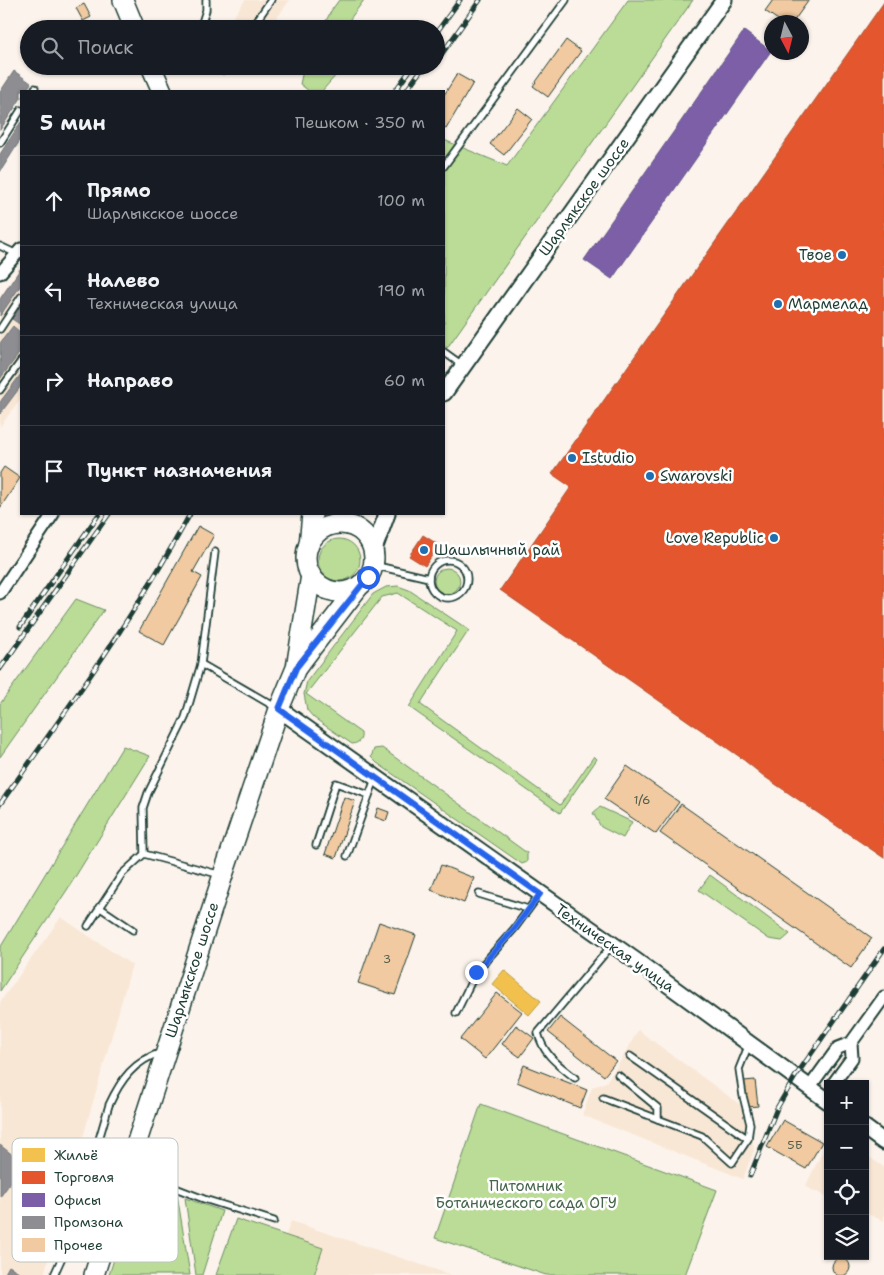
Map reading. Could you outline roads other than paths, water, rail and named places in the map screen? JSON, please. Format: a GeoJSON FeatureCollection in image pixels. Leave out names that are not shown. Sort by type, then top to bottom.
{"type":"FeatureCollection","features":[{"type":"Feature","properties":{"kind":"main road"},"geometry":{"type":"LineString","coordinates":[[122,0],[131,20]]}},
{"type":"Feature","properties":{"kind":"main road"},"geometry":{"type":"LineString","coordinates":[[155,75],[162,90]]}},
{"type":"Feature","properties":{"kind":"main road"},"geometry":{"type":"LineString","coordinates":[[308,546],[319,532],[336,517],[360,530],[371,543],[373,559],[368,577],[360,586],[349,591],[330,590],[319,584],[311,575],[306,561],[312,515]]}},
{"type":"Feature","properties":{"kind":"main road","name":"Шарлыкское шоссе"},"geometry":{"type":"LineString","coordinates":[[138,1138],[223,875],[279,709],[296,668],[311,575]]}},
{"type":"Feature","properties":{"kind":"main road","name":"Шарлыкское шоссе"},"geometry":{"type":"LineString","coordinates":[[296,668],[360,586]]}},
{"type":"Feature","properties":{"kind":"main road","name":"Шарлыкское шоссе"},"geometry":{"type":"LineString","coordinates":[[94,1275],[98,1262]]}},
{"type":"Feature","properties":{"kind":"street","name":"Шарлыкское шоссе"},"geometry":{"type":"LineString","coordinates":[[445,392],[724,0]]}},
{"type":"Feature","properties":{"kind":"street"},"geometry":{"type":"LineString","coordinates":[[0,274],[19,251]]}},
{"type":"Feature","properties":{"kind":"street"},"geometry":{"type":"LineString","coordinates":[[0,592],[52,515]]}},
{"type":"Feature","properties":{"kind":"street"},"geometry":{"type":"LineString","coordinates":[[373,559],[387,515]]}},
{"type":"Feature","properties":{"kind":"street","name":"Техническая улица"},"geometry":{"type":"LineString","coordinates":[[279,709],[612,945],[809,1088],[824,1096]]}},
{"type":"Feature","properties":{"kind":"street"},"geometry":{"type":"LineString","coordinates":[[809,1088],[838,1048],[851,1043],[884,997]]}},
{"type":"Feature","properties":{"kind":"street"},"geometry":{"type":"LineString","coordinates":[[836,1080],[852,1058],[851,1043]]}},
{"type":"Feature","properties":{"kind":"street"},"geometry":{"type":"LineString","coordinates":[[869,1131],[884,1142]]}},
{"type":"Feature","properties":{"kind":"lane"},"geometry":{"type":"LineString","coordinates":[[203,20],[206,10],[206,0]]}},
{"type":"Feature","properties":{"kind":"lane"},"geometry":{"type":"LineString","coordinates":[[257,20],[271,0]]}},
{"type":"Feature","properties":{"kind":"lane"},"geometry":{"type":"LineString","coordinates":[[445,165],[566,0]]}},
{"type":"Feature","properties":{"kind":"lane"},"geometry":{"type":"LineString","coordinates":[[0,143],[20,112]]}},
{"type":"Feature","properties":{"kind":"lane"},"geometry":{"type":"LineString","coordinates":[[0,246],[19,251]]}},
{"type":"Feature","properties":{"kind":"lane"},"geometry":{"type":"LineString","coordinates":[[0,329],[20,299]]}},
{"type":"Feature","properties":{"kind":"lane"},"geometry":{"type":"LineString","coordinates":[[445,353],[463,366]]}},
{"type":"Feature","properties":{"kind":"lane"},"geometry":{"type":"LineString","coordinates":[[0,390],[20,362]]}},
{"type":"Feature","properties":{"kind":"lane"},"geometry":{"type":"LineString","coordinates":[[88,926],[122,874],[144,854],[143,808],[148,793],[185,718],[201,664],[215,552]]}},
{"type":"Feature","properties":{"kind":"lane"},"geometry":{"type":"LineString","coordinates":[[373,559],[429,578]]}},
{"type":"Feature","properties":{"kind":"lane"},"geometry":{"type":"LineString","coordinates":[[451,560],[460,564],[466,573],[467,583],[462,592],[453,597],[444,597],[433,590],[429,578],[431,569],[438,562],[451,560]]}},
{"type":"Feature","properties":{"kind":"lane"},"geometry":{"type":"LineString","coordinates":[[201,664],[279,709]]}},
{"type":"Feature","properties":{"kind":"lane"},"geometry":{"type":"LineString","coordinates":[[347,856],[376,777]]}},
{"type":"Feature","properties":{"kind":"lane"},"geometry":{"type":"LineString","coordinates":[[316,845],[336,783],[369,795]]}},
{"type":"Feature","properties":{"kind":"lane"},"geometry":{"type":"LineString","coordinates":[[144,854],[223,875]]}},
{"type":"Feature","properties":{"kind":"lane"},"geometry":{"type":"LineString","coordinates":[[479,894],[528,909]]}},
{"type":"Feature","properties":{"kind":"lane"},"geometry":{"type":"LineString","coordinates":[[456,1013],[476,972],[514,929],[540,894]]}},
{"type":"Feature","properties":{"kind":"lane"},"geometry":{"type":"LineString","coordinates":[[99,907],[133,930]]}},
{"type":"Feature","properties":{"kind":"lane"},"geometry":{"type":"LineString","coordinates":[[575,1078],[548,1056],[541,1044],[538,1033],[612,945]]}},
{"type":"Feature","properties":{"kind":"lane"},"geometry":{"type":"LineString","coordinates":[[603,1098],[702,1136],[732,1163],[748,1139],[750,1124],[739,1069],[749,1044]]}},
{"type":"Feature","properties":{"kind":"lane"},"geometry":{"type":"LineString","coordinates":[[99,1138],[109,1104],[119,1083],[137,1065],[150,1056],[167,1051]]}},
{"type":"Feature","properties":{"kind":"lane"},"geometry":{"type":"LineString","coordinates":[[630,1056],[748,1139]]}},
{"type":"Feature","properties":{"kind":"lane"},"geometry":{"type":"LineString","coordinates":[[618,1075],[658,1108],[658,1119]]}},
{"type":"Feature","properties":{"kind":"lane"},"geometry":{"type":"LineString","coordinates":[[178,1189],[274,1221]]}},
{"type":"Feature","properties":{"kind":"lane"},"geometry":{"type":"LineString","coordinates":[[54,1275],[60,1262]]}},
{"type":"Feature","properties":{"kind":"railway"},"geometry":{"type":"LineString","coordinates":[[445,21],[460,0]]}},
{"type":"Feature","properties":{"kind":"railway"},"geometry":{"type":"LineString","coordinates":[[445,49],[480,0]]}},
{"type":"Feature","properties":{"kind":"railway"},"geometry":{"type":"LineString","coordinates":[[396,90],[407,75]]}},
{"type":"Feature","properties":{"kind":"railway"},"geometry":{"type":"LineString","coordinates":[[407,90],[418,75]]}},
{"type":"Feature","properties":{"kind":"railway"},"geometry":{"type":"LineString","coordinates":[[20,627],[98,515]]}},
{"type":"Feature","properties":{"kind":"railway"},"geometry":{"type":"LineString","coordinates":[[0,669],[108,515]]}},
{"type":"Feature","properties":{"kind":"railway"},"geometry":{"type":"LineString","coordinates":[[0,804],[123,626],[147,589],[189,515]]}},
{"type":"Feature","properties":{"kind":"railway"},"geometry":{"type":"LineString","coordinates":[[750,1176],[777,1108],[795,1077],[884,949]]}},
{"type":"Feature","properties":{"kind":"place","name":"Твое"},"geometry":{"type":"Point","coordinates":[842,255]}},
{"type":"Feature","properties":{"kind":"place","name":"Мармелад"},"geometry":{"type":"Point","coordinates":[778,304]}},
{"type":"Feature","properties":{"kind":"place","name":"Istudio"},"geometry":{"type":"Point","coordinates":[572,458]}},
{"type":"Feature","properties":{"kind":"place","name":"Swarovski"},"geometry":{"type":"Point","coordinates":[650,476]}},
{"type":"Feature","properties":{"kind":"place","name":"Love Republic"},"geometry":{"type":"Point","coordinates":[774,538]}},
{"type":"Feature","properties":{"kind":"place","name":"Шашлычный рай"},"geometry":{"type":"Point","coordinates":[424,550]}},
{"type":"Feature","properties":{"kind":"park label","name":"Питомник Ботанического сада ОГУ"},"geometry":{"type":"Point","coordinates":[526,1194]}}]}
